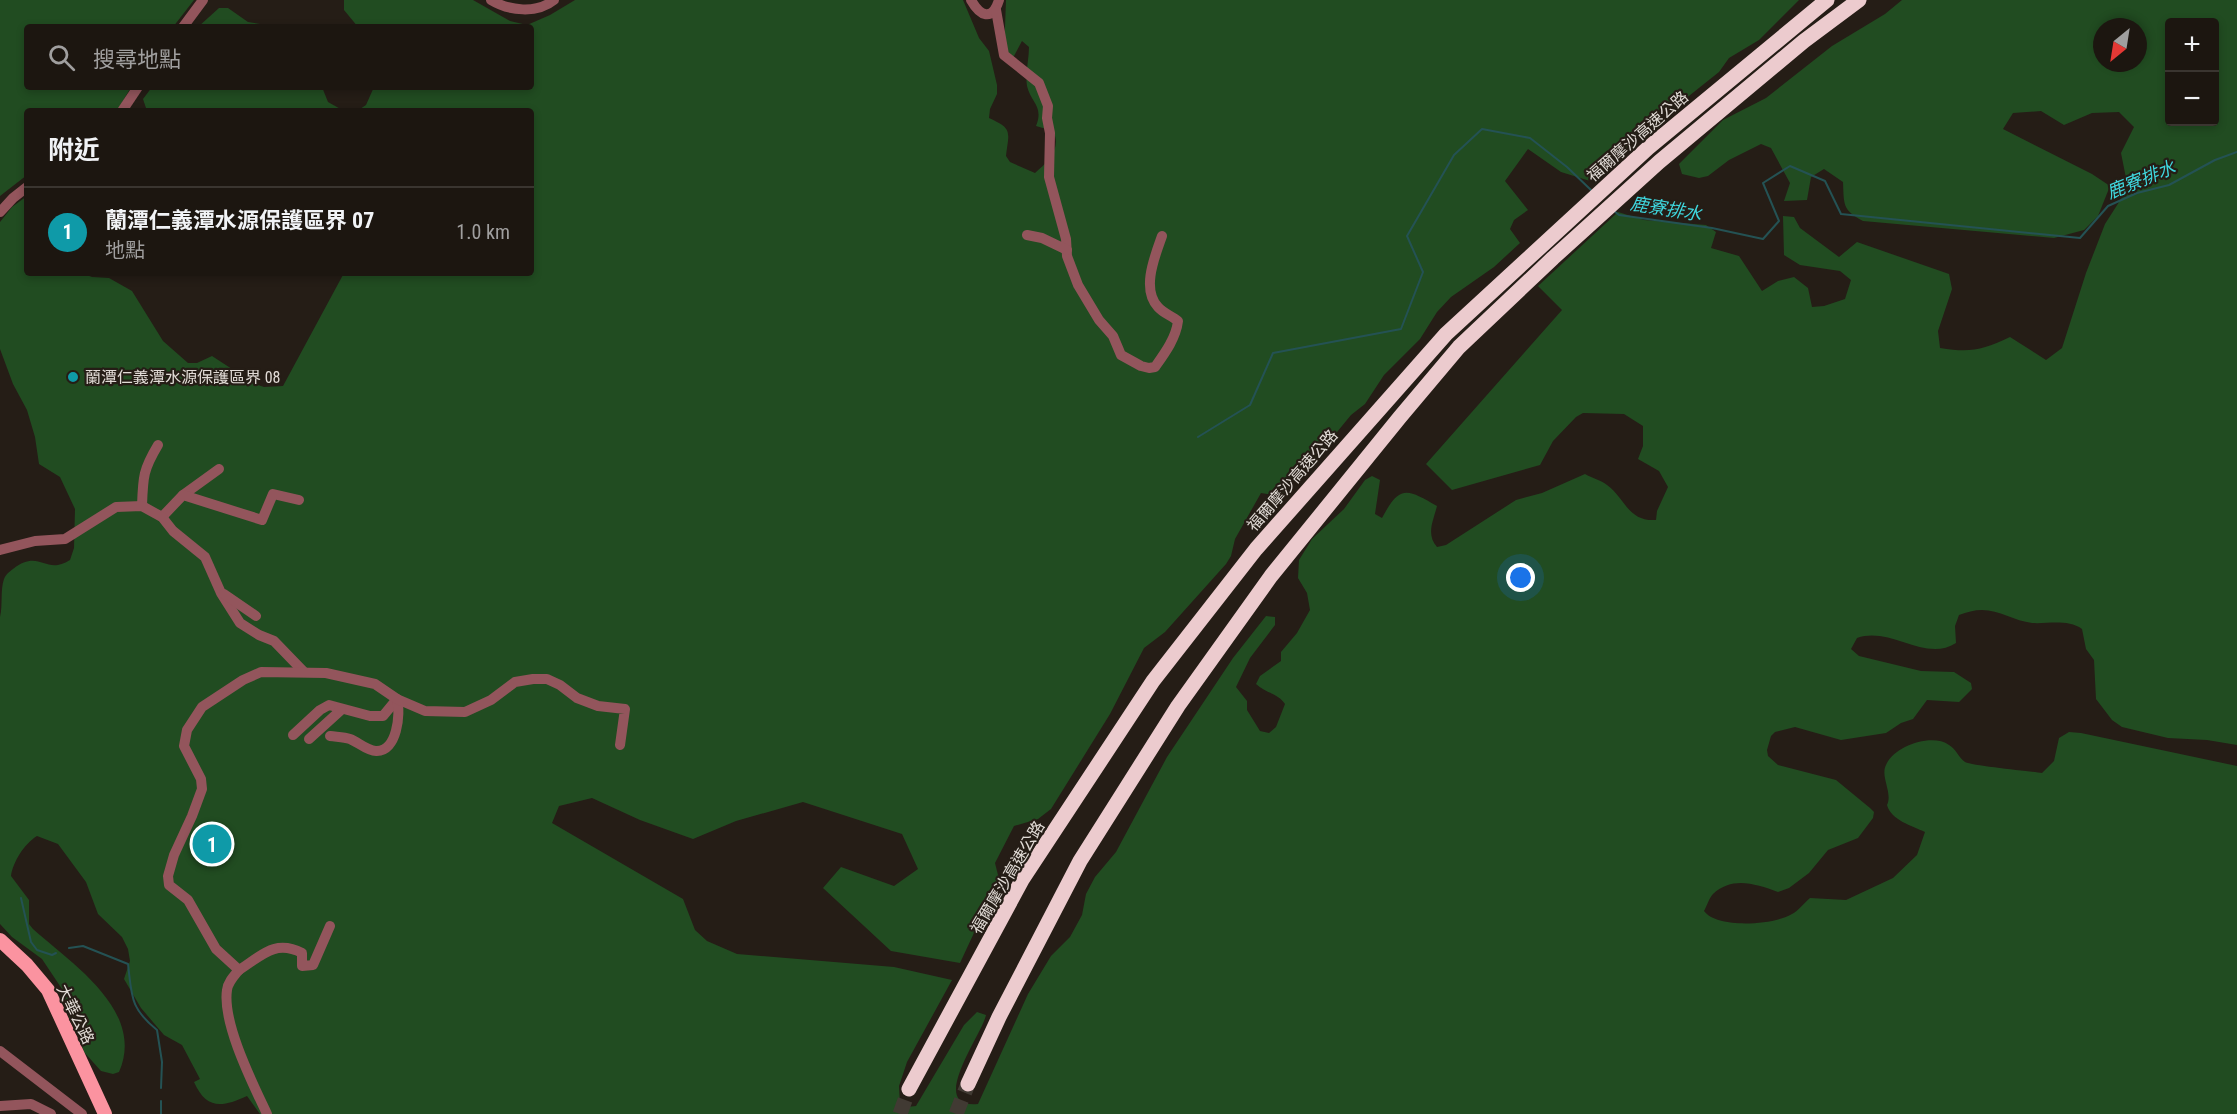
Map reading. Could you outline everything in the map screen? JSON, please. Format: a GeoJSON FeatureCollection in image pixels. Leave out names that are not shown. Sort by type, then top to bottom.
{"type":"FeatureCollection","features":[{"type":"Feature","properties":{"kind":"highway","name":"福爾摩沙高速公路"},"geometry":{"type":"LineString","coordinates":[[909,1089],[1022,880],[1153,681],[1256,549],[1446,334],[1648,148],[1827,0]]}},
{"type":"Feature","properties":{"kind":"highway"},"geometry":{"type":"LineString","coordinates":[[968,1084],[999,1017],[1080,861],[1178,706],[1270,576],[1459,347],[1659,162],[1804,41],[1859,0]]}},
{"type":"Feature","properties":{"kind":"main road","name":"大華公路"},"geometry":{"type":"LineString","coordinates":[[0,940],[27,965],[48,990],[105,1114]]}},
{"type":"Feature","properties":{"kind":"street"},"geometry":{"type":"LineString","coordinates":[[185,24],[204,0]]}},
{"type":"Feature","properties":{"kind":"street"},"geometry":{"type":"LineString","coordinates":[[491,0],[501,6],[524,10],[548,5],[554,0]]}},
{"type":"Feature","properties":{"kind":"street"},"geometry":{"type":"LineString","coordinates":[[970,0],[976,10],[984,14],[990,14],[997,5]]}},
{"type":"Feature","properties":{"kind":"street"},"geometry":{"type":"LineString","coordinates":[[997,5],[1004,55],[1039,83],[1048,106],[1049,177],[1078,285],[1099,320],[1113,336],[1120,355],[1149,368],[1155,367],[1167,351],[1177,329],[1178,321],[1158,308],[1152,293],[1152,264],[1162,236]]}},
{"type":"Feature","properties":{"kind":"street"},"geometry":{"type":"LineString","coordinates":[[124,108],[136,90]]}},
{"type":"Feature","properties":{"kind":"street"},"geometry":{"type":"LineString","coordinates":[[0,212],[24,190]]}},
{"type":"Feature","properties":{"kind":"street"},"geometry":{"type":"LineString","coordinates":[[1027,235],[1042,238],[1067,250]]}},
{"type":"Feature","properties":{"kind":"street"},"geometry":{"type":"LineString","coordinates":[[142,506],[143,475],[158,445]]}},
{"type":"Feature","properties":{"kind":"street"},"geometry":{"type":"LineString","coordinates":[[162,517],[183,495],[219,469]]}},
{"type":"Feature","properties":{"kind":"street"},"geometry":{"type":"LineString","coordinates":[[183,495],[262,520],[273,494],[299,500]]}},
{"type":"Feature","properties":{"kind":"street"},"geometry":{"type":"LineString","coordinates":[[0,550],[35,541],[65,539],[116,507],[142,506],[162,517],[173,531],[205,557],[221,593],[240,623],[274,641],[304,672]]}},
{"type":"Feature","properties":{"kind":"street"},"geometry":{"type":"LineString","coordinates":[[221,593],[256,616]]}},
{"type":"Feature","properties":{"kind":"street"},"geometry":{"type":"LineString","coordinates":[[239,970],[216,949],[188,900],[169,885],[168,876],[174,855],[202,789],[201,779],[184,746],[187,730],[202,707],[243,680],[261,672],[326,673],[375,684],[397,699],[424,711],[465,712],[491,700],[515,682],[547,680],[560,685],[576,698],[598,706],[625,709],[620,745]]}},
{"type":"Feature","properties":{"kind":"street"},"geometry":{"type":"LineString","coordinates":[[293,735],[320,710],[329,705],[370,716],[383,716],[397,699]]}},
{"type":"Feature","properties":{"kind":"street"},"geometry":{"type":"LineString","coordinates":[[330,736],[348,738],[374,752],[384,750],[394,737],[400,711],[397,699]]}},
{"type":"Feature","properties":{"kind":"street"},"geometry":{"type":"LineString","coordinates":[[309,739],[341,710]]}},
{"type":"Feature","properties":{"kind":"street"},"geometry":{"type":"LineString","coordinates":[[267,1114],[242,1060],[229,1015],[227,990],[231,979],[239,970],[272,948],[291,947],[302,953],[302,966],[313,965],[330,926]]}},
{"type":"Feature","properties":{"kind":"street"},"geometry":{"type":"LineString","coordinates":[[0,1051],[82,1114]]}},
{"type":"Feature","properties":{"kind":"street"},"geometry":{"type":"LineString","coordinates":[[0,1106],[31,1104],[51,1114]]}},
{"type":"Feature","properties":{"kind":"green space"},"geometry":{"type":"Polygon","coordinates":[[[0,0],[194,0],[175,24],[24,24],[24,90],[129,90],[119,108],[24,108],[24,177],[0,196],[0,0]]]}},
{"type":"Feature","properties":{"kind":"green space"},"geometry":{"type":"Polygon","coordinates":[[[344,0],[473,0],[510,21],[523,24],[356,24],[344,10],[344,0]]]}},
{"type":"Feature","properties":{"kind":"green space"},"geometry":{"type":"Polygon","coordinates":[[[575,0],[963,0],[979,38],[989,51],[997,85],[997,94],[990,109],[989,118],[1002,125],[1008,132],[1006,156],[1010,162],[1035,173],[1045,164],[1055,149],[1055,137],[1053,131],[1036,126],[1038,109],[1027,86],[1029,47],[1022,41],[1008,62],[1004,54],[1006,0],[1799,0],[1759,40],[1729,58],[1719,72],[1650,127],[1590,181],[1561,172],[1528,149],[1505,181],[1528,210],[1514,220],[1510,229],[1520,243],[1494,267],[1451,297],[1437,312],[1420,339],[1384,375],[1365,404],[1351,415],[1305,471],[1280,496],[1261,493],[1235,539],[1231,556],[1226,564],[1165,632],[1144,648],[1110,714],[1051,809],[1038,819],[1014,826],[995,863],[999,879],[960,963],[891,951],[823,888],[841,867],[894,886],[918,869],[902,834],[803,802],[736,821],[693,839],[640,820],[592,798],[559,806],[552,823],[683,899],[695,930],[707,941],[737,954],[894,967],[952,980],[907,1062],[899,1086],[900,1104],[907,1107],[916,1106],[964,1025],[977,1012],[986,1015],[961,1069],[957,1083],[957,1095],[963,1102],[978,1104],[1028,994],[1051,956],[1070,937],[1082,915],[1086,894],[1095,877],[1116,852],[1167,757],[1233,658],[1266,616],[1275,617],[1275,625],[1250,658],[1236,687],[1247,701],[1247,710],[1260,731],[1269,733],[1276,727],[1285,704],[1256,684],[1260,676],[1281,661],[1281,652],[1297,633],[1310,610],[1307,593],[1298,578],[1299,560],[1312,539],[1344,509],[1365,480],[1372,476],[1380,480],[1375,514],[1382,518],[1394,499],[1405,493],[1411,493],[1437,506],[1431,533],[1437,547],[1446,545],[1516,500],[1542,493],[1585,474],[1607,485],[1639,517],[1656,520],[1657,511],[1668,487],[1659,471],[1638,459],[1643,446],[1643,426],[1624,414],[1583,413],[1576,417],[1553,441],[1540,465],[1452,490],[1426,464],[1562,310],[1538,286],[1618,212],[1644,220],[1706,225],[1716,232],[1711,248],[1739,256],[1762,291],[1778,281],[1794,277],[1808,288],[1812,307],[1824,306],[1845,299],[1851,280],[1840,271],[1800,265],[1784,255],[1783,216],[1794,217],[1800,228],[1839,257],[1857,242],[1949,274],[1952,289],[1938,331],[1940,348],[1976,349],[2010,337],[2046,360],[2062,348],[2086,273],[2105,224],[2128,188],[2121,153],[2134,127],[2119,112],[2092,113],[2064,125],[2041,111],[2013,113],[2003,129],[2092,174],[2110,186],[2098,216],[2084,230],[2054,238],[1863,221],[1848,210],[1843,182],[1824,169],[1811,177],[1807,200],[1784,201],[1790,183],[1771,148],[1761,144],[1729,160],[1708,176],[1699,178],[1682,174],[1679,164],[1723,120],[1766,98],[1832,46],[1885,14],[1902,0],[2237,0],[2237,745],[2207,740],[2168,738],[2122,727],[2112,720],[2096,699],[2094,660],[2086,649],[2082,629],[2071,624],[2032,623],[1988,610],[1979,610],[1959,615],[1955,626],[1956,643],[1944,648],[1920,647],[1882,637],[1857,638],[1851,649],[1859,656],[1921,671],[1954,672],[1971,683],[1972,689],[1959,702],[1927,700],[1913,719],[1901,723],[1886,733],[1841,740],[1795,727],[1775,732],[1771,736],[1767,750],[1768,756],[1778,765],[1836,780],[1874,812],[1873,818],[1858,838],[1828,850],[1809,873],[1789,888],[1778,892],[1753,884],[1728,885],[1713,894],[1704,911],[1711,917],[1733,923],[1772,921],[1794,913],[1810,898],[1846,900],[1893,878],[1917,855],[1925,832],[1903,822],[1889,810],[1887,805],[1889,795],[1884,774],[1890,758],[1914,743],[1933,740],[1942,742],[1970,764],[2042,773],[2054,761],[2059,738],[2069,732],[2237,766],[2237,1114],[260,1114],[247,1096],[229,1103],[215,1104],[199,1091],[194,1082],[200,1079],[182,1045],[164,1035],[141,1008],[124,979],[130,961],[128,949],[122,937],[98,914],[86,882],[58,844],[37,836],[20,854],[11,876],[29,900],[29,924],[84,973],[114,1009],[122,1029],[125,1050],[119,1072],[113,1074],[101,1071],[84,1052],[76,1027],[69,1017],[62,989],[42,959],[12,937],[0,924],[0,617],[3,584],[8,573],[22,563],[36,561],[54,565],[70,560],[74,548],[75,509],[60,477],[39,464],[35,437],[27,410],[13,384],[0,349],[0,222],[12,207],[24,198],[24,276],[109,278],[132,291],[163,341],[188,363],[197,363],[212,356],[255,384],[264,387],[283,386],[342,276],[534,276],[534,108],[362,108],[366,105],[373,90],[534,90],[534,24],[529,24],[575,0]]]}},
{"type":"Feature","properties":{"kind":"green space"},"geometry":{"type":"Polygon","coordinates":[[[219,8],[228,8],[248,22],[260,24],[201,24],[219,8]]]}},
{"type":"Feature","properties":{"kind":"green space"},"geometry":{"type":"Polygon","coordinates":[[[150,90],[323,90],[328,102],[339,108],[146,108],[143,99],[150,90]]]}},
{"type":"Feature","properties":{"kind":"waterway","name":"鹿寮排水"},"geometry":{"type":"LineString","coordinates":[[1198,437],[1250,405],[1273,353],[1401,329],[1423,272],[1407,236],[1454,155],[1482,129],[1530,138],[1567,167],[1592,191]]}},
{"type":"Feature","properties":{"kind":"waterway","name":"鹿寮排水"},"geometry":{"type":"LineString","coordinates":[[1614,211],[1619,215],[1712,228],[1763,239],[1779,221],[1763,183],[1790,166],[1825,181],[1841,214],[2080,238],[2108,206],[2137,193],[2169,185],[2215,160],[2237,152]]}},
{"type":"Feature","properties":{"kind":"waterway"},"geometry":{"type":"LineString","coordinates":[[21,898],[31,942],[37,950],[52,955],[56,953]]}},
{"type":"Feature","properties":{"kind":"waterway"},"geometry":{"type":"LineString","coordinates":[[69,948],[83,946],[128,964],[130,985],[137,1008],[157,1030],[162,1062],[161,1088]]}},
{"type":"Feature","properties":{"kind":"waterway"},"geometry":{"type":"LineString","coordinates":[[161,1101],[161,1114]]}},
{"type":"Feature","properties":{"kind":"tunnel"},"geometry":{"type":"LineString","coordinates":[[956,1114],[968,1084]]}},
{"type":"Feature","properties":{"kind":"tunnel"},"geometry":{"type":"LineString","coordinates":[[900,1114],[909,1089]]}},
{"type":"Feature","properties":{"kind":"place","name":"蘭潭仁義潭水源保護區界 08"},"geometry":{"type":"Point","coordinates":[73,377]}},
{"type":"Feature","properties":{"kind":"place","name":"蘭潭仁義潭水源保護區界 07"},"geometry":{"type":"Point","coordinates":[212,844]}}]}
